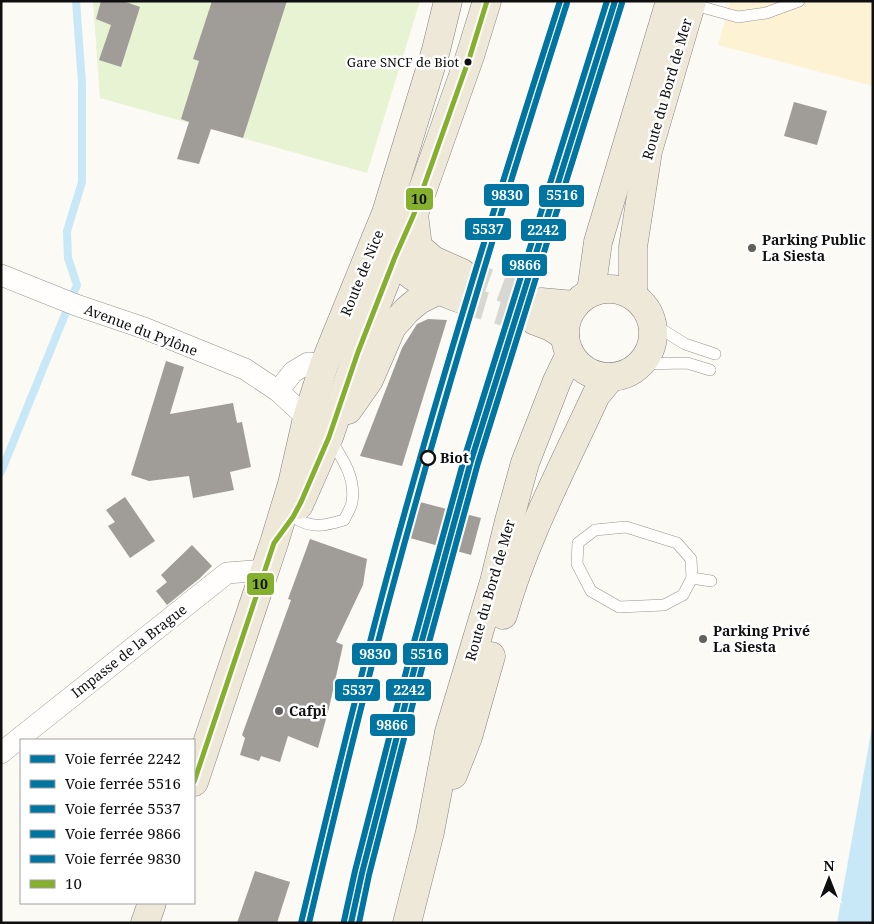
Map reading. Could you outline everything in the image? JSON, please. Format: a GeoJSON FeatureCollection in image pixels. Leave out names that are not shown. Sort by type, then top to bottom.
{"type":"FeatureCollection","features":[{"type":"Feature","properties":{"kind":"main road","name":"Route de Nice"},"geometry":{"type":"LineString","coordinates":[[195,779],[266,570],[292,484],[307,418],[324,365],[386,213],[436,50],[448,1]]}},
{"type":"Feature","properties":{"kind":"main road","name":"Route de Nice"},"geometry":{"type":"LineString","coordinates":[[274,543],[293,517],[329,438],[358,352],[414,214],[470,56],[487,1]]}},
{"type":"Feature","properties":{"kind":"main road","name":"Route du Bord de Mer"},"geometry":{"type":"LineString","coordinates":[[633,296],[633,247],[648,151],[684,2]]}},
{"type":"Feature","properties":{"kind":"main road","name":"Route du Bord de Mer"},"geometry":{"type":"LineString","coordinates":[[407,923],[430,832],[449,732],[494,582],[520,482],[557,381],[567,345],[567,320],[583,298],[598,242],[684,2]]}},
{"type":"Feature","properties":{"kind":"main road"},"geometry":{"type":"LineString","coordinates":[[386,213],[395,257],[404,269],[452,287]]}},
{"type":"Feature","properties":{"kind":"main road"},"geometry":{"type":"LineString","coordinates":[[414,214],[418,247],[433,260],[452,287]]}},
{"type":"Feature","properties":{"kind":"main road"},"geometry":{"type":"LineString","coordinates":[[329,438],[369,380],[392,327],[407,310],[420,300],[452,287]]}},
{"type":"Feature","properties":{"kind":"main road"},"geometry":{"type":"LineString","coordinates":[[605,288],[620,290],[633,296],[642,303],[649,313],[653,324],[652,346],[641,364],[622,376],[598,376],[587,372],[577,364],[567,345],[538,311],[583,298],[605,288]]}},
{"type":"Feature","properties":{"kind":"main road","name":"Route du Bord de Mer"},"geometry":{"type":"LineString","coordinates":[[430,832],[468,737],[511,587],[534,528],[596,395],[611,377]]}},
{"type":"Feature","properties":{"kind":"main road"},"geometry":{"type":"LineString","coordinates":[[145,923],[152,904]]}},
{"type":"Feature","properties":{"kind":"street","name":"Avenue du Pylône"},"geometry":{"type":"LineString","coordinates":[[1,275],[144,328],[246,369],[278,391],[329,438]]}},
{"type":"Feature","properties":{"kind":"street"},"geometry":{"type":"LineString","coordinates":[[278,391],[293,372],[308,364],[324,365]]}},
{"type":"Feature","properties":{"kind":"street","name":"Impasse de la Brague"},"geometry":{"type":"LineString","coordinates":[[1,752],[227,574],[266,570]]}},
{"type":"Feature","properties":{"kind":"lane"},"geometry":{"type":"LineString","coordinates":[[684,2],[738,17],[766,13],[799,1]]}},
{"type":"Feature","properties":{"kind":"lane"},"geometry":{"type":"LineString","coordinates":[[653,324],[685,344],[715,354]]}},
{"type":"Feature","properties":{"kind":"lane"},"geometry":{"type":"LineString","coordinates":[[641,364],[687,363],[710,370]]}},
{"type":"Feature","properties":{"kind":"lane"},"geometry":{"type":"LineString","coordinates":[[293,517],[301,522],[315,526],[344,520],[352,502],[352,485],[349,469],[329,438]]}},
{"type":"Feature","properties":{"kind":"lane"},"geometry":{"type":"LineString","coordinates":[[626,527],[647,533],[677,543],[691,559],[692,578],[683,595],[664,605],[619,607],[591,591],[577,564],[578,543],[595,530],[626,527]]}},
{"type":"Feature","properties":{"kind":"lane"},"geometry":{"type":"LineString","coordinates":[[692,578],[711,581]]}},
{"type":"Feature","properties":{"kind":"green space"},"geometry":{"type":"Polygon","coordinates":[[[93,1],[420,1],[367,173],[100,98],[93,1]]]}},
{"type":"Feature","properties":{"kind":"sand"},"geometry":{"type":"Polygon","coordinates":[[[730,1],[873,1],[873,86],[718,45],[730,1]]]}},
{"type":"Feature","properties":{"kind":"water"},"geometry":{"type":"Polygon","coordinates":[[[873,721],[873,923],[837,923],[873,721]]]}},
{"type":"Feature","properties":{"kind":"building"},"geometry":{"type":"Polygon","coordinates":[[[101,1],[123,1],[140,7],[121,67],[99,60],[111,25],[96,19],[101,1]]]}},
{"type":"Feature","properties":{"kind":"building"},"geometry":{"type":"Polygon","coordinates":[[[212,1],[287,1],[243,138],[211,129],[199,164],[177,159],[189,122],[181,119],[199,61],[193,59],[212,1]]]}},
{"type":"Feature","properties":{"kind":"building"},"geometry":{"type":"Polygon","coordinates":[[[794,102],[827,111],[817,145],[784,136],[794,102]]]}},
{"type":"Feature","properties":{"kind":"building"},"geometry":{"type":"Polygon","coordinates":[[[428,319],[447,320],[402,466],[360,456],[402,348],[417,324],[428,319]]]}},
{"type":"Feature","properties":{"kind":"building"},"geometry":{"type":"Polygon","coordinates":[[[166,361],[184,367],[170,414],[233,403],[237,423],[242,422],[251,467],[230,472],[234,490],[193,498],[189,476],[149,481],[131,475],[166,361]]]}},
{"type":"Feature","properties":{"kind":"building"},"geometry":{"type":"Polygon","coordinates":[[[125,497],[155,541],[130,558],[108,526],[115,522],[106,510],[125,497]]]}},
{"type":"Feature","properties":{"kind":"building"},"geometry":{"type":"Polygon","coordinates":[[[420,502],[481,518],[471,555],[410,538],[420,502]]]}},
{"type":"Feature","properties":{"kind":"building"},"geometry":{"type":"Polygon","coordinates":[[[310,539],[367,559],[363,585],[336,642],[343,645],[318,748],[288,736],[280,762],[261,756],[259,761],[240,755],[245,738],[242,735],[291,600],[288,599],[310,539]]]}},
{"type":"Feature","properties":{"kind":"building"},"geometry":{"type":"Polygon","coordinates":[[[192,545],[212,566],[167,605],[156,591],[167,582],[161,575],[192,545]]]}},
{"type":"Feature","properties":{"kind":"building"},"geometry":{"type":"Polygon","coordinates":[[[255,871],[290,882],[277,923],[237,923],[255,871]]]}},
{"type":"Feature","properties":{"kind":"waterway"},"geometry":{"type":"LineString","coordinates":[[1,472],[77,285],[68,258],[67,231],[82,182],[82,83],[76,1]]}},
{"type":"Feature","properties":{"kind":"tunnel"},"geometry":{"type":"LineString","coordinates":[[462,273],[541,302]]}},
{"type":"Feature","properties":{"kind":"tunnel"},"geometry":{"type":"LineString","coordinates":[[458,298],[535,321]]}},
{"type":"Feature","properties":{"kind":"rail line","name":"5537"},"geometry":{"type":"LineString","coordinates":[[301,923],[364,663],[427,432],[560,1]]}},
{"type":"Feature","properties":{"kind":"rail line","name":"9866"},"geometry":{"type":"LineString","coordinates":[[344,921],[408,664],[464,459],[607,1]]}},
{"type":"Feature","properties":{"kind":"rail line","name":"2242"},"geometry":{"type":"LineString","coordinates":[[351,923],[415,666],[471,461],[615,1]]}},
{"type":"Feature","properties":{"kind":"rail line","name":"9830"},"geometry":{"type":"LineString","coordinates":[[309,923],[361,707],[435,434],[567,3]]}},
{"type":"Feature","properties":{"kind":"rail line","name":"5516"},"geometry":{"type":"LineString","coordinates":[[359,923],[369,875],[422,668],[478,463],[622,3]]}},
{"type":"Feature","properties":{"kind":"transit line","name":"10"},"geometry":{"type":"LineString","coordinates":[[195,779],[274,543],[293,517],[301,502],[329,437],[358,352],[414,214],[470,56],[487,1]]}},
{"type":"Feature","properties":{"kind":"place","name":"Gare SNCF de Biot"},"geometry":{"type":"Point","coordinates":[468,62]}},
{"type":"Feature","properties":{"kind":"place","name":"Parking Public La Siesta"},"geometry":{"type":"Point","coordinates":[752,248]}},
{"type":"Feature","properties":{"kind":"place","name":"Biot"},"geometry":{"type":"Point","coordinates":[428,458]}},
{"type":"Feature","properties":{"kind":"place","name":"Parking Privé La Siesta"},"geometry":{"type":"Point","coordinates":[703,639]}},
{"type":"Feature","properties":{"kind":"place","name":"Cafpi"},"geometry":{"type":"Point","coordinates":[279,711]}}]}
